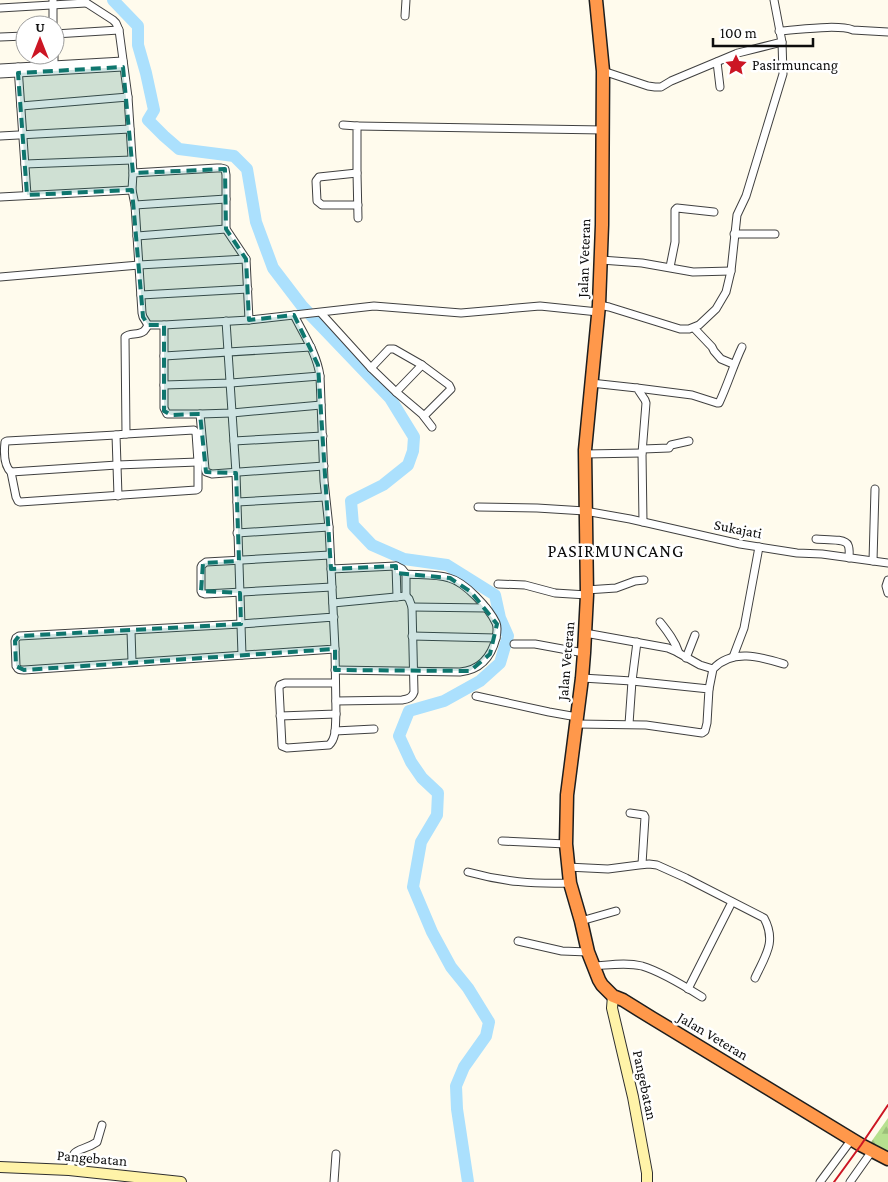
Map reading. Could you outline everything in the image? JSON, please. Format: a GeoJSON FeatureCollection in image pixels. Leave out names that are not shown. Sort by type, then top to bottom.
{"type":"FeatureCollection","features":[{"type":"Feature","properties":{"kind":"highway","name":"Jalan Veteran"},"geometry":{"type":"LineString","coordinates":[[596,0],[603,71],[604,130],[601,260],[599,309],[585,454],[586,593],[584,653],[567,795],[566,844],[570,883],[588,952],[602,984],[613,996],[638,1009],[888,1160]]}},
{"type":"Feature","properties":{"kind":"street"},"geometry":{"type":"LineString","coordinates":[[405,16],[406,0]]}},
{"type":"Feature","properties":{"kind":"street"},"geometry":{"type":"LineString","coordinates":[[0,8],[53,2],[84,1],[116,23],[119,30],[128,97],[133,173],[132,190],[135,205],[143,318],[148,324],[164,325],[249,320],[374,306],[460,313],[540,306],[599,309],[609,307],[685,329],[694,328],[711,313],[719,305],[726,292],[731,271],[737,215],[746,196],[783,74],[782,42],[774,0]]}},
{"type":"Feature","properties":{"kind":"street"},"geometry":{"type":"LineString","coordinates":[[53,2],[53,15]]}},
{"type":"Feature","properties":{"kind":"street"},"geometry":{"type":"LineString","coordinates":[[779,31],[848,28],[888,32]]}},
{"type":"Feature","properties":{"kind":"street"},"geometry":{"type":"LineString","coordinates":[[65,33],[119,30]]}},
{"type":"Feature","properties":{"kind":"street"},"geometry":{"type":"LineString","coordinates":[[0,37],[15,36]]}},
{"type":"Feature","properties":{"kind":"street"},"geometry":{"type":"LineString","coordinates":[[603,71],[648,86],[661,87],[738,53],[782,42]]}},
{"type":"Feature","properties":{"kind":"street"},"geometry":{"type":"LineString","coordinates":[[716,62],[720,87]]}},
{"type":"Feature","properties":{"kind":"street"},"geometry":{"type":"LineString","coordinates":[[65,64],[123,64]]}},
{"type":"Feature","properties":{"kind":"street"},"geometry":{"type":"LineString","coordinates":[[0,68],[18,70],[123,64]]}},
{"type":"Feature","properties":{"kind":"street"},"geometry":{"type":"LineString","coordinates":[[0,74],[48,65]]}},
{"type":"Feature","properties":{"kind":"street"},"geometry":{"type":"LineString","coordinates":[[18,70],[27,195]]}},
{"type":"Feature","properties":{"kind":"street"},"geometry":{"type":"LineString","coordinates":[[21,106],[128,97]]}},
{"type":"Feature","properties":{"kind":"street"},"geometry":{"type":"LineString","coordinates":[[343,125],[604,130]]}},
{"type":"Feature","properties":{"kind":"street"},"geometry":{"type":"LineString","coordinates":[[357,126],[358,218]]}},
{"type":"Feature","properties":{"kind":"street"},"geometry":{"type":"LineString","coordinates":[[0,136],[130,128]]}},
{"type":"Feature","properties":{"kind":"street"},"geometry":{"type":"LineString","coordinates":[[25,164],[132,160]]}},
{"type":"Feature","properties":{"kind":"street"},"geometry":{"type":"LineString","coordinates":[[133,173],[225,169],[226,229],[246,259],[249,320]]}},
{"type":"Feature","properties":{"kind":"street"},"geometry":{"type":"LineString","coordinates":[[357,173],[318,177],[316,181],[318,203],[322,205],[358,205]]}},
{"type":"Feature","properties":{"kind":"street"},"geometry":{"type":"LineString","coordinates":[[0,197],[132,190]]}},
{"type":"Feature","properties":{"kind":"street"},"geometry":{"type":"LineString","coordinates":[[135,205],[226,199]]}},
{"type":"Feature","properties":{"kind":"street"},"geometry":{"type":"LineString","coordinates":[[670,267],[674,242],[675,210],[677,208],[714,212]]}},
{"type":"Feature","properties":{"kind":"street"},"geometry":{"type":"LineString","coordinates":[[137,236],[226,229]]}},
{"type":"Feature","properties":{"kind":"street"},"geometry":{"type":"LineString","coordinates":[[734,234],[775,234]]}},
{"type":"Feature","properties":{"kind":"street"},"geometry":{"type":"LineString","coordinates":[[0,277],[139,265],[246,259]]}},
{"type":"Feature","properties":{"kind":"street"},"geometry":{"type":"LineString","coordinates":[[601,260],[642,263],[693,272],[731,271]]}},
{"type":"Feature","properties":{"kind":"street"},"geometry":{"type":"LineString","coordinates":[[141,295],[248,289]]}},
{"type":"Feature","properties":{"kind":"street"},"geometry":{"type":"LineString","coordinates":[[319,313],[371,368],[424,416],[432,427]]}},
{"type":"Feature","properties":{"kind":"street"},"geometry":{"type":"LineString","coordinates":[[297,315],[318,365],[320,376],[334,617],[336,714],[335,731],[332,743],[329,745],[287,748],[282,746],[280,685],[335,683]]}},
{"type":"Feature","properties":{"kind":"street"},"geometry":{"type":"LineString","coordinates":[[226,321],[236,472],[242,655]]}},
{"type":"Feature","properties":{"kind":"street"},"geometry":{"type":"LineString","coordinates":[[126,434],[125,337],[129,334],[144,331],[148,324]]}},
{"type":"Feature","properties":{"kind":"street"},"geometry":{"type":"LineString","coordinates":[[164,325],[165,413],[171,415],[232,413],[321,405]]}},
{"type":"Feature","properties":{"kind":"street"},"geometry":{"type":"LineString","coordinates":[[694,328],[712,347],[721,360],[734,364]]}},
{"type":"Feature","properties":{"kind":"street"},"geometry":{"type":"LineString","coordinates":[[164,356],[311,347]]}},
{"type":"Feature","properties":{"kind":"street"},"geometry":{"type":"LineString","coordinates":[[591,382],[692,395],[718,403],[742,347]]}},
{"type":"Feature","properties":{"kind":"street"},"geometry":{"type":"LineString","coordinates":[[371,368],[389,349],[392,349],[422,364],[449,385],[451,389],[424,416]]}},
{"type":"Feature","properties":{"kind":"street"},"geometry":{"type":"LineString","coordinates":[[396,392],[422,364]]}},
{"type":"Feature","properties":{"kind":"street"},"geometry":{"type":"LineString","coordinates":[[164,385],[230,383],[320,376]]}},
{"type":"Feature","properties":{"kind":"street"},"geometry":{"type":"LineString","coordinates":[[638,388],[646,403],[642,451],[643,522]]}},
{"type":"Feature","properties":{"kind":"street"},"geometry":{"type":"LineString","coordinates":[[200,414],[206,472],[212,474],[324,466]]}},
{"type":"Feature","properties":{"kind":"street"},"geometry":{"type":"LineString","coordinates":[[194,430],[196,433],[198,462],[198,489],[118,496],[18,501],[11,472],[6,464],[4,445],[7,440],[126,434],[194,430]]}},
{"type":"Feature","properties":{"kind":"street"},"geometry":{"type":"LineString","coordinates":[[116,435],[118,496]]}},
{"type":"Feature","properties":{"kind":"street"},"geometry":{"type":"LineString","coordinates":[[234,442],[323,436]]}},
{"type":"Feature","properties":{"kind":"street"},"geometry":{"type":"LineString","coordinates":[[585,454],[669,448],[671,445],[689,441]]}},
{"type":"Feature","properties":{"kind":"street"},"geometry":{"type":"LineString","coordinates":[[11,472],[198,462]]}},
{"type":"Feature","properties":{"kind":"street"},"geometry":{"type":"LineString","coordinates":[[873,561],[875,489]]}},
{"type":"Feature","properties":{"kind":"street"},"geometry":{"type":"LineString","coordinates":[[237,502],[326,496]]}},
{"type":"Feature","properties":{"kind":"street","name":"Sukajati"},"geometry":{"type":"LineString","coordinates":[[478,506],[585,511],[740,544],[797,553],[822,554],[888,563]]}},
{"type":"Feature","properties":{"kind":"street"},"geometry":{"type":"LineString","coordinates":[[237,533],[329,527]]}},
{"type":"Feature","properties":{"kind":"street"},"geometry":{"type":"LineString","coordinates":[[816,539],[846,542],[849,546],[849,558]]}},
{"type":"Feature","properties":{"kind":"street"},"geometry":{"type":"LineString","coordinates":[[733,657],[744,628],[759,547]]}},
{"type":"Feature","properties":{"kind":"street"},"geometry":{"type":"LineString","coordinates":[[330,556],[203,563],[201,592],[202,594],[240,593],[332,587]]}},
{"type":"Feature","properties":{"kind":"street"},"geometry":{"type":"LineString","coordinates":[[331,569],[396,566],[406,574],[406,596],[412,608],[413,695],[409,699],[402,700],[336,701]]}},
{"type":"Feature","properties":{"kind":"street"},"geometry":{"type":"LineString","coordinates":[[396,566],[397,597]]}},
{"type":"Feature","properties":{"kind":"street"},"geometry":{"type":"LineString","coordinates":[[335,670],[460,672],[470,671],[484,662],[494,646],[497,624],[486,608],[471,592],[450,578],[406,574]]}},
{"type":"Feature","properties":{"kind":"street"},"geometry":{"type":"LineString","coordinates":[[498,584],[525,585],[555,594],[586,593],[616,588],[635,581],[644,580]]}},
{"type":"Feature","properties":{"kind":"street"},"geometry":{"type":"LineString","coordinates":[[888,580],[886,590],[888,593]]}},
{"type":"Feature","properties":{"kind":"street"},"geometry":{"type":"LineString","coordinates":[[333,603],[406,596]]}},
{"type":"Feature","properties":{"kind":"street"},"geometry":{"type":"LineString","coordinates":[[412,608],[486,608]]}},
{"type":"Feature","properties":{"kind":"street"},"geometry":{"type":"LineString","coordinates":[[334,617],[131,631],[19,636],[15,641],[16,666],[20,670],[334,649]]}},
{"type":"Feature","properties":{"kind":"street"},"geometry":{"type":"LineString","coordinates":[[660,622],[668,631],[680,653]]}},
{"type":"Feature","properties":{"kind":"street"},"geometry":{"type":"LineString","coordinates":[[131,631],[132,662]]}},
{"type":"Feature","properties":{"kind":"street"},"geometry":{"type":"LineString","coordinates":[[585,634],[668,648],[700,665],[713,669]]}},
{"type":"Feature","properties":{"kind":"street"},"geometry":{"type":"LineString","coordinates":[[412,636],[496,638]]}},
{"type":"Feature","properties":{"kind":"street"},"geometry":{"type":"LineString","coordinates":[[686,658],[695,636]]}},
{"type":"Feature","properties":{"kind":"street"},"geometry":{"type":"LineString","coordinates":[[629,724],[637,642]]}},
{"type":"Feature","properties":{"kind":"street"},"geometry":{"type":"LineString","coordinates":[[514,644],[535,644],[584,653]]}},
{"type":"Feature","properties":{"kind":"street"},"geometry":{"type":"LineString","coordinates":[[476,696],[549,712],[577,721],[617,726],[629,724],[646,725],[702,733],[705,731],[707,723],[709,689],[713,669],[720,663],[733,657],[750,656],[762,657],[784,664]]}},
{"type":"Feature","properties":{"kind":"street"},"geometry":{"type":"LineString","coordinates":[[582,678],[709,689]]}},
{"type":"Feature","properties":{"kind":"street"},"geometry":{"type":"LineString","coordinates":[[280,716],[336,714]]}},
{"type":"Feature","properties":{"kind":"street"},"geometry":{"type":"LineString","coordinates":[[335,731],[374,729]]}},
{"type":"Feature","properties":{"kind":"street"},"geometry":{"type":"LineString","coordinates":[[630,813],[645,816],[642,864]]}},
{"type":"Feature","properties":{"kind":"street"},"geometry":{"type":"LineString","coordinates":[[502,841],[566,844]]}},
{"type":"Feature","properties":{"kind":"street"},"geometry":{"type":"LineString","coordinates":[[568,867],[608,870],[642,864],[657,865],[764,918],[771,936],[768,950],[755,978]]}},
{"type":"Feature","properties":{"kind":"street"},"geometry":{"type":"LineString","coordinates":[[468,872],[517,882],[542,884],[570,883]]}},
{"type":"Feature","properties":{"kind":"street"},"geometry":{"type":"LineString","coordinates":[[688,989],[732,902]]}},
{"type":"Feature","properties":{"kind":"street"},"geometry":{"type":"LineString","coordinates":[[581,921],[616,911]]}},
{"type":"Feature","properties":{"kind":"street"},"geometry":{"type":"LineString","coordinates":[[518,941],[562,951],[588,952]]}},
{"type":"Feature","properties":{"kind":"street"},"geometry":{"type":"LineString","coordinates":[[594,966],[624,964],[642,966],[651,969],[702,998]]}},
{"type":"Feature","properties":{"kind":"street","name":"Pangebatan"},"geometry":{"type":"LineString","coordinates":[[613,996],[612,1008],[635,1106],[647,1182]]}},
{"type":"Feature","properties":{"kind":"street"},"geometry":{"type":"LineString","coordinates":[[69,1170],[73,1154],[97,1142],[102,1125]]}},
{"type":"Feature","properties":{"kind":"street"},"geometry":{"type":"LineString","coordinates":[[820,1182],[852,1139]]}},
{"type":"Feature","properties":{"kind":"street"},"geometry":{"type":"LineString","coordinates":[[850,1182],[872,1151]]}},
{"type":"Feature","properties":{"kind":"street"},"geometry":{"type":"LineString","coordinates":[[334,1182],[336,1154]]}},
{"type":"Feature","properties":{"kind":"street","name":"Pangebatan"},"geometry":{"type":"LineString","coordinates":[[0,1167],[69,1170],[180,1182]]}},
{"type":"Feature","properties":{"kind":"highlighted area"},"geometry":{"type":"Polygon","coordinates":[[[123,67],[133,173],[225,169],[226,229],[246,259],[249,320],[294,315],[318,365],[331,569],[396,566],[396,573],[450,578],[471,592],[497,624],[490,654],[470,671],[335,670],[335,649],[24,670],[16,666],[15,641],[19,636],[241,624],[240,593],[201,591],[203,563],[239,561],[236,473],[206,472],[200,414],[171,415],[164,411],[164,325],[148,325],[143,317],[132,190],[27,195],[18,73],[123,67]]]}},
{"type":"Feature","properties":{"kind":"green space"},"geometry":{"type":"Polygon","coordinates":[[[888,1118],[888,1164],[864,1152],[888,1118]]]}},
{"type":"Feature","properties":{"kind":"waterway"},"geometry":{"type":"LineString","coordinates":[[113,0],[138,26],[138,45],[154,110],[148,120],[179,149],[234,156],[247,169],[256,222],[273,268],[302,306],[390,398],[414,437],[413,451],[408,465],[383,485],[351,501],[353,525],[372,545],[404,559],[447,565],[495,595],[500,618],[508,636],[500,663],[480,681],[444,701],[409,711],[399,736],[411,762],[422,778],[438,793],[437,815],[421,842],[413,887],[432,932],[451,967],[468,988],[489,1022],[486,1036],[464,1067],[456,1086],[457,1109],[468,1182]]}},
{"type":"Feature","properties":{"kind":"railway"},"geometry":{"type":"LineString","coordinates":[[834,1182],[888,1105]]}},
{"type":"Feature","properties":{"kind":"place","name":"Pasirmuncang"},"geometry":{"type":"Point","coordinates":[736,65]}},
{"type":"Feature","properties":{"kind":"district","name":"PASIRMUNCANG"},"geometry":{"type":"Point","coordinates":[616,551]}}]}
